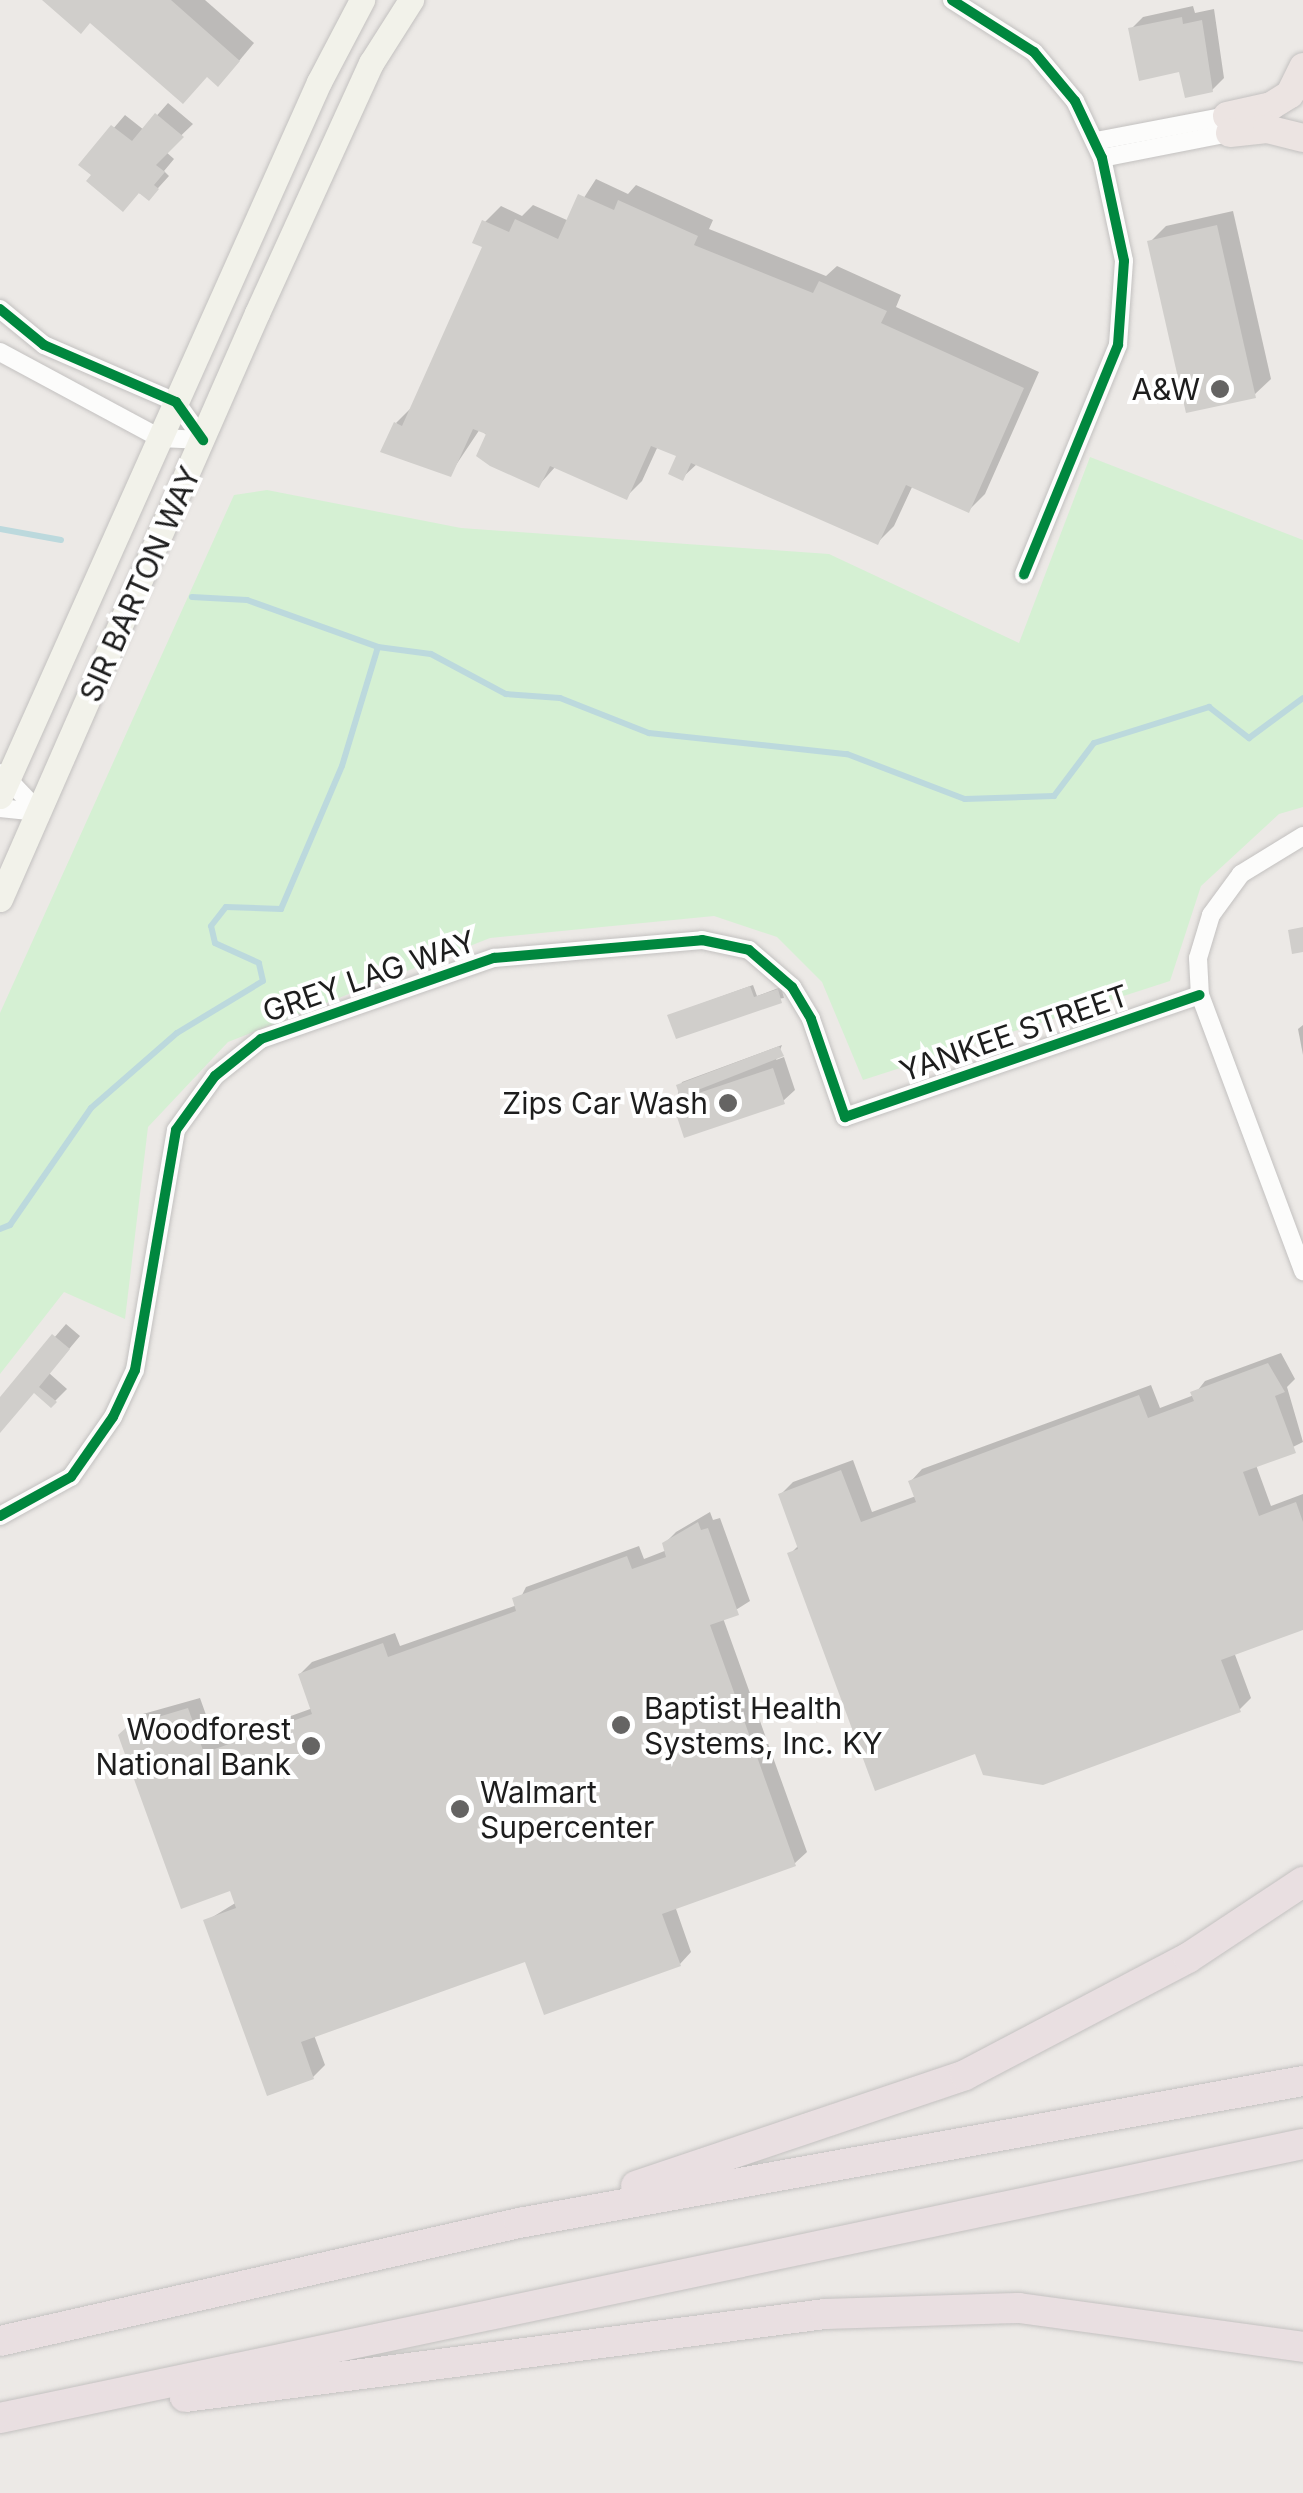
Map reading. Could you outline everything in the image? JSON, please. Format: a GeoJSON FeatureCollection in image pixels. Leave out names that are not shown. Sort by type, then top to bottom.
{"type":"FeatureCollection","features":[{"type":"Feature","properties":{"kind":"highway"},"geometry":{"type":"LineString","coordinates":[[1228,124],[1290,94],[1303,67]]}},
{"type":"Feature","properties":{"kind":"highway"},"geometry":{"type":"LineString","coordinates":[[1228,124],[1267,128],[1303,138]]}},
{"type":"Feature","properties":{"kind":"highway"},"geometry":{"type":"LineString","coordinates":[[519,2223],[964,2075],[1188,1958],[1303,1882]]}},
{"type":"Feature","properties":{"kind":"highway"},"geometry":{"type":"LineString","coordinates":[[0,2341],[519,2223],[1303,2081]]}},
{"type":"Feature","properties":{"kind":"highway"},"geometry":{"type":"LineString","coordinates":[[12,2416],[1303,2144]]}},
{"type":"Feature","properties":{"kind":"highway"},"geometry":{"type":"LineString","coordinates":[[12,2416],[825,2314],[1019,2308],[1303,2347]]}},
{"type":"Feature","properties":{"kind":"main road","name":"SIR BARTON WAY"},"geometry":{"type":"LineString","coordinates":[[3,781],[362,0]]}},
{"type":"Feature","properties":{"kind":"main road","name":"SIR BARTON WAY"},"geometry":{"type":"LineString","coordinates":[[0,899],[371,64],[411,0]]}},
{"type":"Feature","properties":{"kind":"street"},"geometry":{"type":"LineString","coordinates":[[952,0],[1034,52],[1076,101],[1098,149],[1124,261],[1118,345],[1024,574]]}},
{"type":"Feature","properties":{"kind":"street"},"geometry":{"type":"LineString","coordinates":[[1098,149],[1228,124]]}},
{"type":"Feature","properties":{"kind":"street"},"geometry":{"type":"LineString","coordinates":[[0,309],[44,345],[176,402],[203,440]]}},
{"type":"Feature","properties":{"kind":"street"},"geometry":{"type":"LineString","coordinates":[[0,352],[160,438],[203,440]]}},
{"type":"Feature","properties":{"kind":"street"},"geometry":{"type":"LineString","coordinates":[[3,781],[40,812]]}},
{"type":"Feature","properties":{"kind":"street"},"geometry":{"type":"LineString","coordinates":[[0,808],[40,812]]}},
{"type":"Feature","properties":{"kind":"street"},"geometry":{"type":"LineString","coordinates":[[1303,836],[1241,874],[1210,915],[1198,958],[1200,995],[1303,1271]]}},
{"type":"Feature","properties":{"kind":"street","name":"GREY LAG WAY"},"geometry":{"type":"LineString","coordinates":[[0,1516],[72,1477],[113,1417],[136,1370],[176,1130],[216,1076],[262,1039],[478,962],[702,940],[748,950],[792,987],[811,1019],[845,1117]]}},
{"type":"Feature","properties":{"kind":"street","name":"YANKEE STREET"},"geometry":{"type":"LineString","coordinates":[[845,1117],[1200,995]]}},
{"type":"Feature","properties":{"kind":"green space"},"geometry":{"type":"Polygon","coordinates":[[[1090,457],[1303,540],[1303,807],[1279,814],[1201,886],[1170,981],[863,1080],[822,982],[777,937],[714,916],[490,938],[228,1042],[148,1127],[125,1319],[64,1292],[0,1374],[0,1013],[234,495],[267,490],[461,528],[829,554],[1019,643],[1090,457]]]}},
{"type":"Feature","properties":{"kind":"building"},"geometry":{"type":"Polygon","coordinates":[[[42,0],[171,0],[240,61],[218,87],[207,77],[183,104],[90,23],[81,34],[42,0]]]}},
{"type":"Feature","properties":{"kind":"building"},"geometry":{"type":"Polygon","coordinates":[[[1182,17],[1183,24],[1202,20],[1213,92],[1185,98],[1179,72],[1139,81],[1128,28],[1182,17]]]}},
{"type":"Feature","properties":{"kind":"building"},"geometry":{"type":"Polygon","coordinates":[[[155,113],[184,137],[156,165],[165,172],[154,185],[159,189],[149,201],[139,193],[123,212],[86,181],[91,175],[78,165],[111,125],[132,141],[155,113]]]}},
{"type":"Feature","properties":{"kind":"building"},"geometry":{"type":"Polygon","coordinates":[[[578,194],[614,210],[618,200],[698,236],[694,245],[813,293],[819,281],[887,311],[881,323],[1024,388],[969,513],[906,485],[878,545],[691,463],[683,481],[668,474],[676,456],[651,446],[627,500],[550,466],[539,488],[490,466],[476,456],[486,434],[473,429],[451,477],[380,452],[394,422],[402,426],[482,247],[472,243],[482,220],[509,232],[515,219],[558,239],[578,194]]]}},
{"type":"Feature","properties":{"kind":"building"},"geometry":{"type":"Polygon","coordinates":[[[1217,225],[1256,398],[1186,413],[1147,241],[1217,225]]]}},
{"type":"Feature","properties":{"kind":"building"},"geometry":{"type":"Polygon","coordinates":[[[1303,927],[1303,952],[1292,954],[1288,930],[1303,927]]]}},
{"type":"Feature","properties":{"kind":"building"},"geometry":{"type":"Polygon","coordinates":[[[750,986],[754,997],[778,989],[782,1003],[676,1039],[667,1015],[750,986]]]}},
{"type":"Feature","properties":{"kind":"building"},"geometry":{"type":"Polygon","coordinates":[[[779,1046],[784,1056],[680,1097],[676,1085],[779,1046]]]}},
{"type":"Feature","properties":{"kind":"building","name":"Zips Car Wash"},"geometry":{"type":"Polygon","coordinates":[[[773,1068],[785,1104],[684,1138],[672,1102],[773,1068]]]}},
{"type":"Feature","properties":{"kind":"building"},"geometry":{"type":"Polygon","coordinates":[[[52,1334],[70,1349],[39,1387],[57,1402],[51,1408],[34,1393],[0,1433],[0,1397],[52,1334]]]}},
{"type":"Feature","properties":{"kind":"building"},"geometry":{"type":"Polygon","coordinates":[[[1268,1363],[1285,1392],[1275,1396],[1296,1453],[1243,1472],[1259,1516],[1296,1502],[1303,1522],[1303,1630],[1221,1660],[1241,1712],[1043,1785],[983,1775],[975,1754],[875,1791],[787,1553],[798,1549],[778,1494],[841,1470],[861,1522],[916,1502],[908,1481],[1139,1395],[1148,1418],[1194,1401],[1190,1392],[1268,1363]]]}},
{"type":"Feature","properties":{"kind":"building","name":"Walmart Supercenter"},"geometry":{"type":"Polygon","coordinates":[[[698,1522],[701,1530],[708,1528],[739,1615],[710,1625],[796,1866],[662,1914],[681,1966],[544,2015],[525,1962],[301,2042],[314,2079],[267,2096],[203,1920],[236,1908],[230,1891],[181,1909],[118,1735],[128,1726],[188,1708],[204,1753],[312,1714],[298,1674],[383,1643],[388,1657],[516,1611],[512,1598],[627,1556],[632,1569],[666,1557],[662,1543],[698,1522]]]}},
{"type":"Feature","properties":{"kind":"waterway"},"geometry":{"type":"LineString","coordinates":[[0,529],[61,540]]}},
{"type":"Feature","properties":{"kind":"waterway"},"geometry":{"type":"LineString","coordinates":[[192,597],[247,600],[378,647]]}},
{"type":"Feature","properties":{"kind":"waterway"},"geometry":{"type":"LineString","coordinates":[[0,1229],[10,1225],[91,1108],[177,1033],[263,981],[259,963],[215,943],[211,926],[226,907],[281,909],[342,766],[378,647],[431,654],[506,694],[560,698],[649,733],[847,754],[965,799],[1054,796],[1094,743],[1209,707],[1249,738],[1303,698]]}},
{"type":"Feature","properties":{"kind":"cycle path"},"geometry":{"type":"LineString","coordinates":[[952,0],[1034,52],[1075,101],[1102,158],[1124,261],[1118,345],[1024,574]]}},
{"type":"Feature","properties":{"kind":"cycle path"},"geometry":{"type":"LineString","coordinates":[[0,309],[44,345],[176,402],[203,440]]}},
{"type":"Feature","properties":{"kind":"cycle path"},"geometry":{"type":"LineString","coordinates":[[0,1516],[71,1477],[113,1417],[135,1370],[176,1130],[215,1076],[261,1039],[494,958],[702,940],[749,950],[792,987],[811,1019],[845,1117],[1200,995]]}},
{"type":"Feature","properties":{"kind":"place","name":"A&W"},"geometry":{"type":"Point","coordinates":[1220,389]}},
{"type":"Feature","properties":{"kind":"place","name":"Zips Car Wash"},"geometry":{"type":"Point","coordinates":[728,1103]}},
{"type":"Feature","properties":{"kind":"place","name":"Baptist Health Systems, Inc. KY"},"geometry":{"type":"Point","coordinates":[621,1725]}},
{"type":"Feature","properties":{"kind":"place","name":"Woodforest National Bank"},"geometry":{"type":"Point","coordinates":[311,1746]}},
{"type":"Feature","properties":{"kind":"place","name":"Walmart Supercenter"},"geometry":{"type":"Point","coordinates":[460,1809]}}]}
